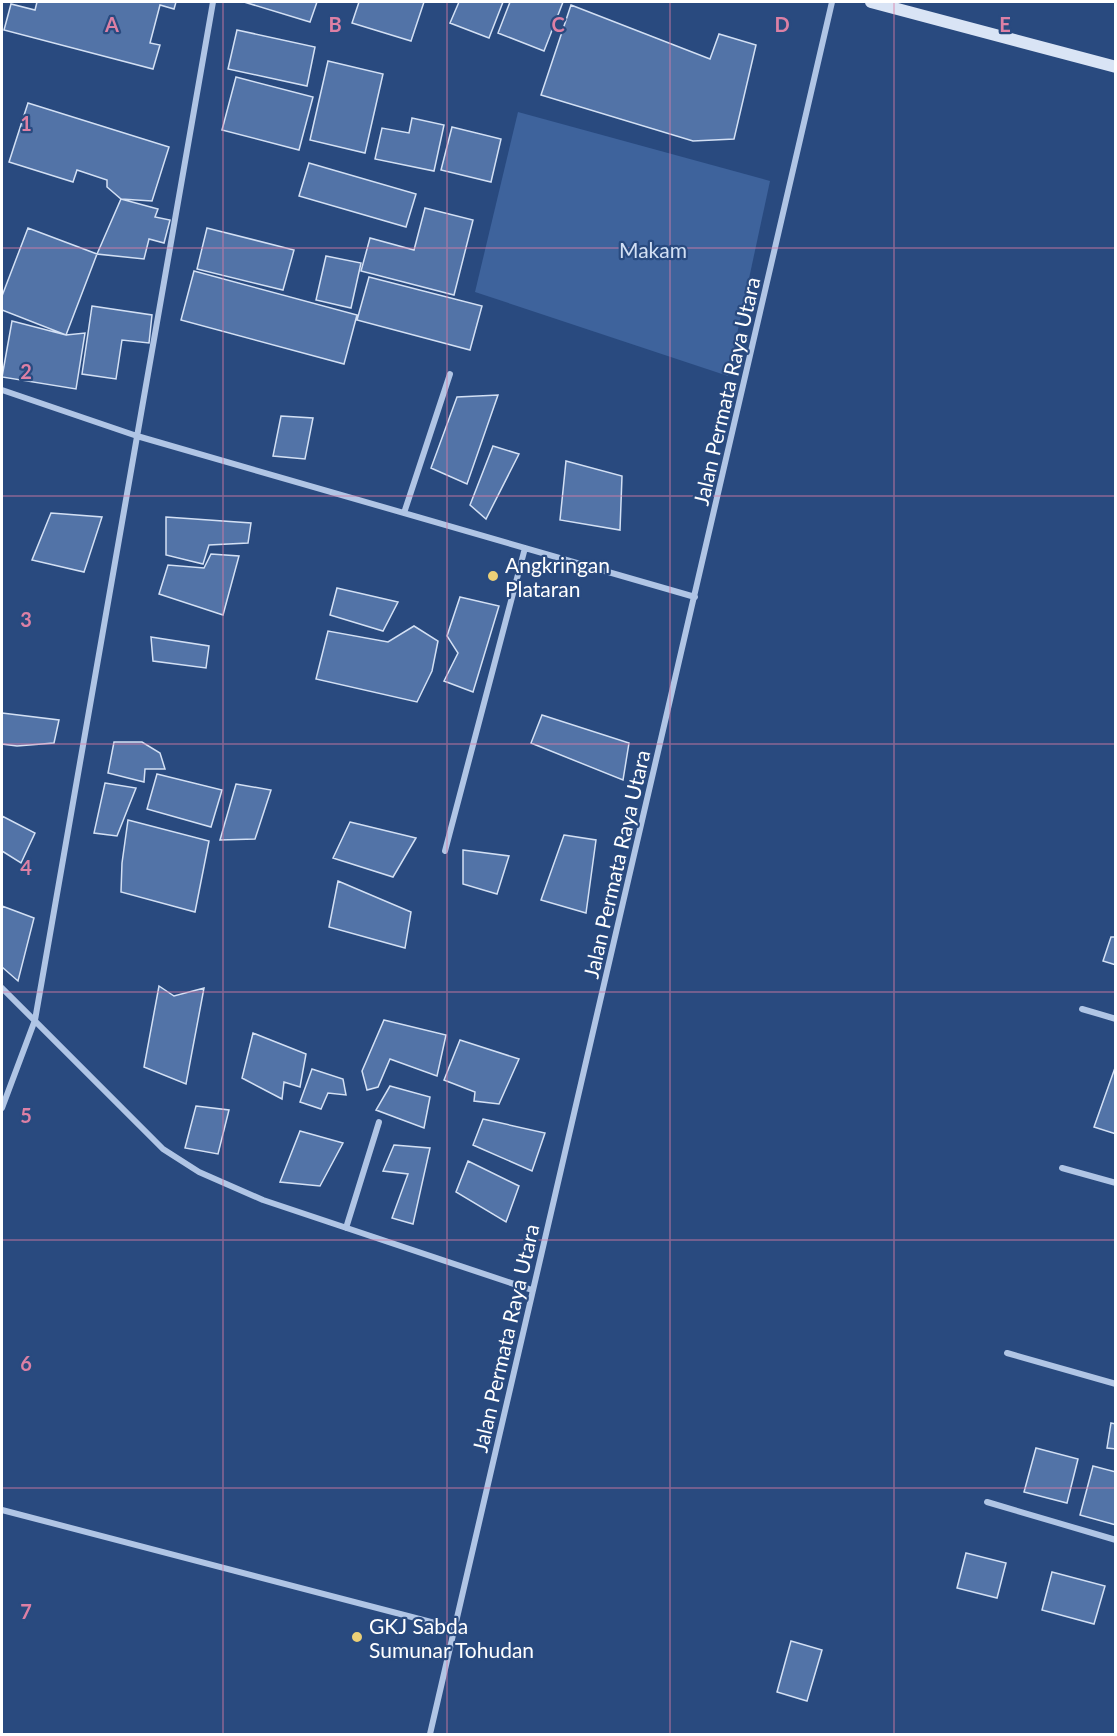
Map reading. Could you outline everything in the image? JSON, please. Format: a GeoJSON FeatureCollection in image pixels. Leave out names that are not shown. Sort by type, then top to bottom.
{"type":"FeatureCollection","features":[{"type":"Feature","properties":{"kind":"main road"},"geometry":{"type":"LineString","coordinates":[[871,2],[1116,67]]}},
{"type":"Feature","properties":{"kind":"street"},"geometry":{"type":"LineString","coordinates":[[2,1108],[35,1020],[213,2]]}},
{"type":"Feature","properties":{"kind":"street","name":"Jalan Permata Raya Utara"},"geometry":{"type":"LineString","coordinates":[[430,1734],[832,2]]}},
{"type":"Feature","properties":{"kind":"street"},"geometry":{"type":"LineString","coordinates":[[404,513],[450,374]]}},
{"type":"Feature","properties":{"kind":"street"},"geometry":{"type":"LineString","coordinates":[[2,390],[137,436],[695,597]]}},
{"type":"Feature","properties":{"kind":"street"},"geometry":{"type":"LineString","coordinates":[[445,851],[525,548]]}},
{"type":"Feature","properties":{"kind":"street"},"geometry":{"type":"LineString","coordinates":[[2,988],[163,1149],[199,1173],[263,1200],[532,1290]]}},
{"type":"Feature","properties":{"kind":"street"},"geometry":{"type":"LineString","coordinates":[[1082,1009],[1116,1019]]}},
{"type":"Feature","properties":{"kind":"street"},"geometry":{"type":"LineString","coordinates":[[346,1228],[379,1122]]}},
{"type":"Feature","properties":{"kind":"street"},"geometry":{"type":"LineString","coordinates":[[1062,1167],[1116,1183]]}},
{"type":"Feature","properties":{"kind":"street"},"geometry":{"type":"LineString","coordinates":[[1007,1353],[1116,1384]]}},
{"type":"Feature","properties":{"kind":"street"},"geometry":{"type":"LineString","coordinates":[[987,1502],[1116,1540]]}},
{"type":"Feature","properties":{"kind":"street"},"geometry":{"type":"LineString","coordinates":[[2,1510],[454,1628]]}},
{"type":"Feature","properties":{"kind":"green space","name":"Makam"},"geometry":{"type":"Polygon","coordinates":[[[518,112],[770,181],[728,376],[475,292],[518,112]]]}},
{"type":"Feature","properties":{"kind":"building"},"geometry":{"type":"Polygon","coordinates":[[[37,2],[176,2],[174,9],[160,5],[150,43],[160,45],[153,69],[4,30],[11,4],[35,10],[37,2]]]}},
{"type":"Feature","properties":{"kind":"building"},"geometry":{"type":"Polygon","coordinates":[[[244,2],[317,2],[310,22],[244,2]]]}},
{"type":"Feature","properties":{"kind":"building"},"geometry":{"type":"Polygon","coordinates":[[[359,2],[424,2],[411,41],[352,23],[359,2]]]}},
{"type":"Feature","properties":{"kind":"building"},"geometry":{"type":"Polygon","coordinates":[[[459,2],[503,2],[489,38],[450,23],[459,2]]]}},
{"type":"Feature","properties":{"kind":"building"},"geometry":{"type":"Polygon","coordinates":[[[510,2],[563,2],[544,51],[498,33],[510,2]]]}},
{"type":"Feature","properties":{"kind":"building"},"geometry":{"type":"Polygon","coordinates":[[[571,5],[710,59],[719,34],[756,45],[734,139],[693,141],[541,95],[571,5]]]}},
{"type":"Feature","properties":{"kind":"building"},"geometry":{"type":"Polygon","coordinates":[[[237,30],[315,47],[307,86],[228,69],[237,30]]]}},
{"type":"Feature","properties":{"kind":"building"},"geometry":{"type":"Polygon","coordinates":[[[328,61],[383,74],[365,153],[310,140],[328,61]]]}},
{"type":"Feature","properties":{"kind":"building"},"geometry":{"type":"Polygon","coordinates":[[[236,77],[313,97],[299,150],[222,130],[236,77]]]}},
{"type":"Feature","properties":{"kind":"building"},"geometry":{"type":"Polygon","coordinates":[[[28,103],[169,147],[152,201],[121,199],[107,187],[107,180],[77,170],[73,182],[9,162],[28,103]]]}},
{"type":"Feature","properties":{"kind":"building"},"geometry":{"type":"Polygon","coordinates":[[[412,118],[444,125],[434,171],[375,159],[382,128],[409,133],[412,118]]]}},
{"type":"Feature","properties":{"kind":"building"},"geometry":{"type":"Polygon","coordinates":[[[452,127],[501,139],[491,182],[441,170],[452,127]]]}},
{"type":"Feature","properties":{"kind":"building"},"geometry":{"type":"Polygon","coordinates":[[[309,163],[416,194],[406,227],[299,196],[309,163]]]}},
{"type":"Feature","properties":{"kind":"building"},"geometry":{"type":"Polygon","coordinates":[[[121,199],[158,209],[155,217],[170,220],[164,243],[149,239],[144,259],[97,254],[121,199]]]}},
{"type":"Feature","properties":{"kind":"building"},"geometry":{"type":"Polygon","coordinates":[[[425,208],[473,220],[454,295],[361,271],[370,238],[414,250],[425,208]]]}},
{"type":"Feature","properties":{"kind":"building"},"geometry":{"type":"Polygon","coordinates":[[[28,228],[97,254],[66,335],[2,310],[2,296],[28,228]]]}},
{"type":"Feature","properties":{"kind":"building"},"geometry":{"type":"Polygon","coordinates":[[[207,228],[294,250],[283,290],[197,269],[207,228]]]}},
{"type":"Feature","properties":{"kind":"building"},"geometry":{"type":"Polygon","coordinates":[[[326,256],[361,263],[351,308],[316,300],[326,256]]]}},
{"type":"Feature","properties":{"kind":"building"},"geometry":{"type":"Polygon","coordinates":[[[194,271],[357,315],[344,364],[181,320],[194,271]]]}},
{"type":"Feature","properties":{"kind":"building"},"geometry":{"type":"Polygon","coordinates":[[[369,277],[482,306],[470,350],[357,320],[369,277]]]}},
{"type":"Feature","properties":{"kind":"building"},"geometry":{"type":"Polygon","coordinates":[[[92,306],[152,315],[149,343],[122,340],[116,379],[82,374],[92,306]]]}},
{"type":"Feature","properties":{"kind":"building"},"geometry":{"type":"Polygon","coordinates":[[[12,321],[66,335],[85,333],[76,389],[2,377],[12,321]]]}},
{"type":"Feature","properties":{"kind":"building"},"geometry":{"type":"Polygon","coordinates":[[[498,395],[467,484],[431,468],[457,397],[498,395]]]}},
{"type":"Feature","properties":{"kind":"building"},"geometry":{"type":"Polygon","coordinates":[[[281,416],[313,418],[305,459],[273,456],[281,416]]]}},
{"type":"Feature","properties":{"kind":"building"},"geometry":{"type":"Polygon","coordinates":[[[493,446],[519,454],[486,519],[470,505],[493,446]]]}},
{"type":"Feature","properties":{"kind":"building"},"geometry":{"type":"Polygon","coordinates":[[[566,461],[622,476],[620,530],[560,520],[566,461]]]}},
{"type":"Feature","properties":{"kind":"building"},"geometry":{"type":"Polygon","coordinates":[[[51,513],[102,517],[84,572],[32,560],[51,513]]]}},
{"type":"Feature","properties":{"kind":"building"},"geometry":{"type":"Polygon","coordinates":[[[166,517],[251,523],[248,543],[209,545],[203,564],[166,555],[166,517]]]}},
{"type":"Feature","properties":{"kind":"building"},"geometry":{"type":"Polygon","coordinates":[[[211,554],[239,556],[223,615],[159,594],[168,565],[204,568],[211,554]]]}},
{"type":"Feature","properties":{"kind":"building"},"geometry":{"type":"Polygon","coordinates":[[[337,588],[398,602],[383,631],[330,615],[337,588]]]}},
{"type":"Feature","properties":{"kind":"building"},"geometry":{"type":"Polygon","coordinates":[[[460,597],[499,606],[473,692],[444,681],[458,653],[447,636],[460,597]]]}},
{"type":"Feature","properties":{"kind":"building"},"geometry":{"type":"Polygon","coordinates":[[[414,626],[438,641],[432,671],[417,702],[316,679],[328,631],[388,642],[414,626]]]}},
{"type":"Feature","properties":{"kind":"building"},"geometry":{"type":"Polygon","coordinates":[[[151,637],[209,646],[206,668],[153,661],[151,637]]]}},
{"type":"Feature","properties":{"kind":"building"},"geometry":{"type":"Polygon","coordinates":[[[2,713],[59,720],[54,743],[17,746],[2,744],[2,713]]]}},
{"type":"Feature","properties":{"kind":"building"},"geometry":{"type":"Polygon","coordinates":[[[542,715],[629,743],[623,780],[531,743],[542,715]]]}},
{"type":"Feature","properties":{"kind":"building"},"geometry":{"type":"Polygon","coordinates":[[[114,742],[142,742],[160,753],[165,769],[145,769],[144,782],[108,773],[114,742]]]}},
{"type":"Feature","properties":{"kind":"building"},"geometry":{"type":"Polygon","coordinates":[[[157,774],[222,790],[211,827],[147,809],[157,774]]]}},
{"type":"Feature","properties":{"kind":"building"},"geometry":{"type":"Polygon","coordinates":[[[105,783],[136,788],[117,836],[94,833],[105,783]]]}},
{"type":"Feature","properties":{"kind":"building"},"geometry":{"type":"Polygon","coordinates":[[[236,784],[271,790],[255,839],[220,840],[236,784]]]}},
{"type":"Feature","properties":{"kind":"building"},"geometry":{"type":"Polygon","coordinates":[[[2,816],[35,833],[21,863],[2,851],[2,816]]]}},
{"type":"Feature","properties":{"kind":"building"},"geometry":{"type":"Polygon","coordinates":[[[128,820],[209,841],[195,912],[121,892],[122,863],[128,820]]]}},
{"type":"Feature","properties":{"kind":"building"},"geometry":{"type":"Polygon","coordinates":[[[350,822],[416,838],[393,877],[333,858],[350,822]]]}},
{"type":"Feature","properties":{"kind":"building"},"geometry":{"type":"Polygon","coordinates":[[[564,835],[596,840],[586,913],[541,900],[564,835]]]}},
{"type":"Feature","properties":{"kind":"building"},"geometry":{"type":"Polygon","coordinates":[[[463,850],[509,856],[497,894],[463,884],[463,850]]]}},
{"type":"Feature","properties":{"kind":"building"},"geometry":{"type":"Polygon","coordinates":[[[338,881],[411,912],[405,948],[329,927],[338,881]]]}},
{"type":"Feature","properties":{"kind":"building"},"geometry":{"type":"Polygon","coordinates":[[[2,906],[34,918],[18,981],[2,967],[2,906]]]}},
{"type":"Feature","properties":{"kind":"building"},"geometry":{"type":"Polygon","coordinates":[[[1111,937],[1116,937],[1116,965],[1103,961],[1111,937]]]}},
{"type":"Feature","properties":{"kind":"building"},"geometry":{"type":"Polygon","coordinates":[[[159,986],[174,996],[204,988],[186,1084],[144,1067],[159,986]]]}},
{"type":"Feature","properties":{"kind":"building"},"geometry":{"type":"Polygon","coordinates":[[[384,1020],[446,1035],[437,1076],[390,1059],[378,1087],[367,1090],[362,1071],[384,1020]]]}},
{"type":"Feature","properties":{"kind":"building"},"geometry":{"type":"Polygon","coordinates":[[[253,1033],[306,1054],[300,1087],[284,1082],[282,1099],[242,1078],[253,1033]]]}},
{"type":"Feature","properties":{"kind":"building"},"geometry":{"type":"Polygon","coordinates":[[[460,1040],[519,1059],[499,1104],[474,1101],[475,1092],[444,1080],[460,1040]]]}},
{"type":"Feature","properties":{"kind":"building"},"geometry":{"type":"Polygon","coordinates":[[[1116,1065],[1116,1134],[1094,1127],[1116,1065]]]}},
{"type":"Feature","properties":{"kind":"building"},"geometry":{"type":"Polygon","coordinates":[[[312,1069],[343,1079],[346,1095],[328,1093],[321,1109],[300,1102],[312,1069]]]}},
{"type":"Feature","properties":{"kind":"building"},"geometry":{"type":"Polygon","coordinates":[[[390,1086],[430,1097],[424,1128],[376,1110],[390,1086]]]}},
{"type":"Feature","properties":{"kind":"building"},"geometry":{"type":"Polygon","coordinates":[[[196,1106],[229,1110],[218,1154],[185,1148],[196,1106]]]}},
{"type":"Feature","properties":{"kind":"building"},"geometry":{"type":"Polygon","coordinates":[[[483,1119],[545,1133],[532,1171],[473,1145],[483,1119]]]}},
{"type":"Feature","properties":{"kind":"building"},"geometry":{"type":"Polygon","coordinates":[[[300,1131],[343,1143],[320,1186],[280,1182],[300,1131]]]}},
{"type":"Feature","properties":{"kind":"building"},"geometry":{"type":"Polygon","coordinates":[[[394,1145],[430,1148],[413,1224],[392,1218],[408,1174],[383,1171],[394,1145]]]}},
{"type":"Feature","properties":{"kind":"building"},"geometry":{"type":"Polygon","coordinates":[[[468,1161],[519,1186],[506,1222],[456,1192],[468,1161]]]}},
{"type":"Feature","properties":{"kind":"building"},"geometry":{"type":"Polygon","coordinates":[[[1111,1423],[1116,1424],[1116,1449],[1107,1448],[1111,1423]]]}},
{"type":"Feature","properties":{"kind":"building"},"geometry":{"type":"Polygon","coordinates":[[[1036,1448],[1078,1459],[1067,1503],[1024,1492],[1036,1448]]]}},
{"type":"Feature","properties":{"kind":"building"},"geometry":{"type":"Polygon","coordinates":[[[1093,1466],[1116,1472],[1116,1525],[1080,1515],[1093,1466]]]}},
{"type":"Feature","properties":{"kind":"building"},"geometry":{"type":"Polygon","coordinates":[[[966,1553],[1006,1563],[997,1598],[957,1588],[966,1553]]]}},
{"type":"Feature","properties":{"kind":"building"},"geometry":{"type":"Polygon","coordinates":[[[1052,1572],[1105,1586],[1094,1624],[1042,1610],[1052,1572]]]}},
{"type":"Feature","properties":{"kind":"building"},"geometry":{"type":"Polygon","coordinates":[[[791,1641],[822,1650],[807,1701],[777,1692],[791,1641]]]}},
{"type":"Feature","properties":{"kind":"place","name":"Angkringan Plataran"},"geometry":{"type":"Point","coordinates":[493,576]}},
{"type":"Feature","properties":{"kind":"place","name":"GKJ Sabda Sumunar Tohudan"},"geometry":{"type":"Point","coordinates":[357,1637]}}]}
